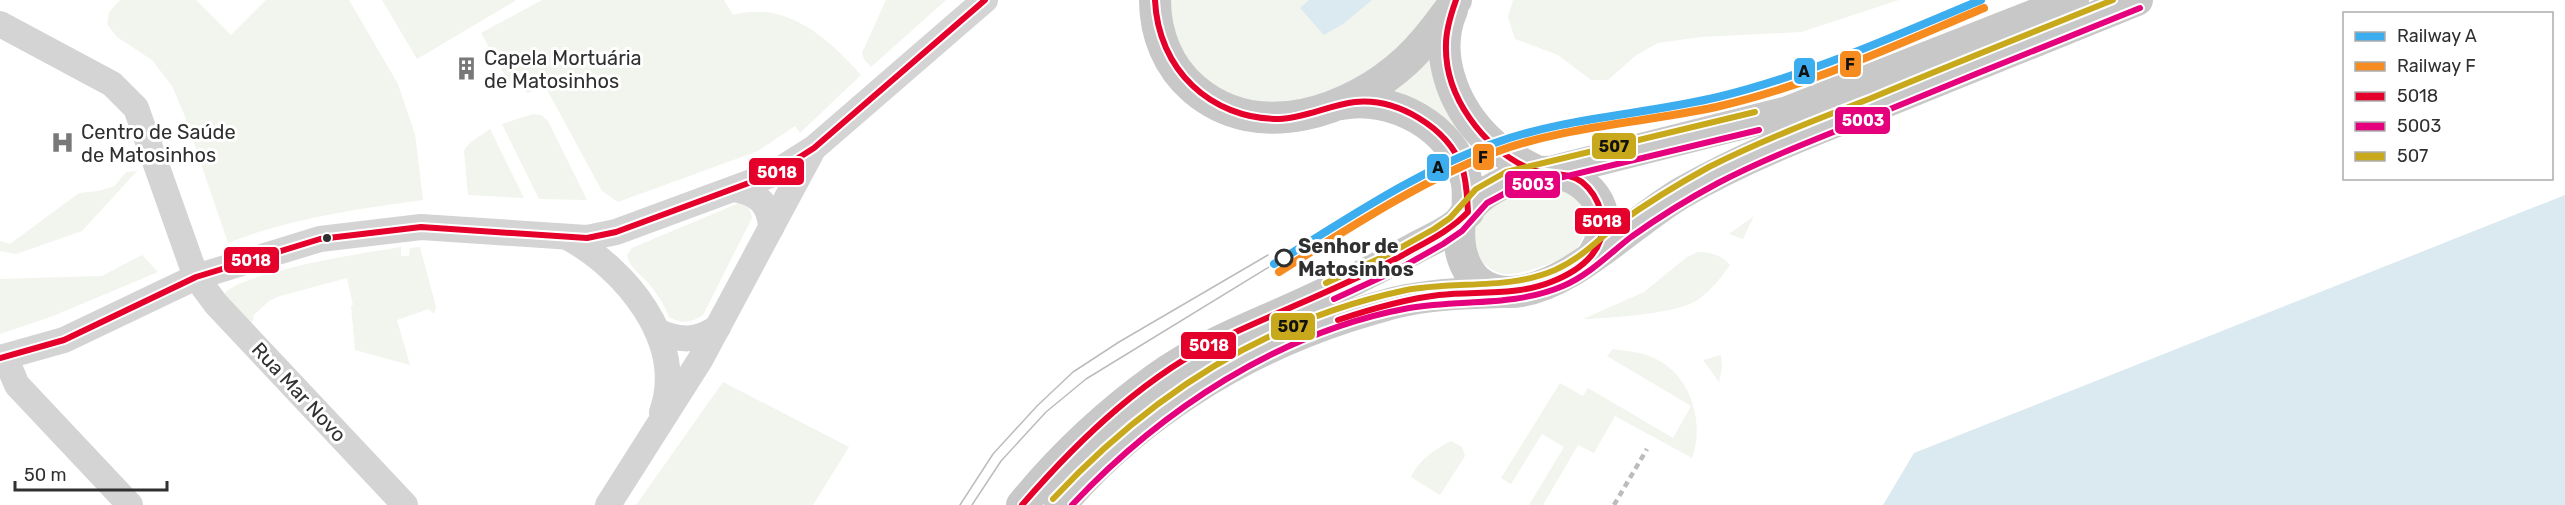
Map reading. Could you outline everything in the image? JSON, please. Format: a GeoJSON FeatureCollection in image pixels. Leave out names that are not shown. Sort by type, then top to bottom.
{"type":"FeatureCollection","features":[{"type":"Feature","properties":{"kind":"main road"},"geometry":{"type":"LineString","coordinates":[[1155,0],[1155,17],[1161,40],[1171,62],[1185,81],[1204,98],[1224,108],[1247,115],[1273,118],[1295,117],[1337,105],[1366,102],[1387,105],[1427,124],[1452,148],[1467,182],[1464,216],[1458,240],[1461,257],[1468,271],[1478,282],[1507,292]]}},
{"type":"Feature","properties":{"kind":"main road"},"geometry":{"type":"LineString","coordinates":[[1337,105],[1376,85],[1406,61],[1433,32],[1456,0]]}},
{"type":"Feature","properties":{"kind":"main road"},"geometry":{"type":"LineString","coordinates":[[1456,0],[1448,17],[1444,45],[1448,75],[1458,98],[1483,135],[1515,160],[1544,172],[1574,178],[1585,184],[1598,201],[1603,222],[1601,238],[1593,255]]}},
{"type":"Feature","properties":{"kind":"main road"},"geometry":{"type":"LineString","coordinates":[[1022,505],[1074,447],[1112,412],[1159,376],[1225,338],[1384,266],[1455,226],[1474,202],[1490,190],[1544,172],[1788,112],[1834,96],[2073,0]]}},
{"type":"Feature","properties":{"kind":"main road"},"geometry":{"type":"LineString","coordinates":[[1060,505],[1107,455],[1149,420],[1226,369],[1267,348],[1319,326],[1404,300],[1439,295],[1527,290],[1563,277],[1653,210],[1716,174],[1837,121],[2137,0]]}},
{"type":"Feature","properties":{"kind":"street"},"geometry":{"type":"LineString","coordinates":[[129,505],[17,385],[2,358],[64,339],[196,277],[320,239],[422,227],[587,238],[616,232],[780,171],[814,148],[985,0]]}},
{"type":"Feature","properties":{"kind":"street","name":"Rua Mar Novo"},"geometry":{"type":"LineString","coordinates":[[0,24],[112,84],[136,108],[196,277],[216,304],[405,505]]}},
{"type":"Feature","properties":{"kind":"street"},"geometry":{"type":"LineString","coordinates":[[608,505],[700,360],[814,148]]}},
{"type":"Feature","properties":{"kind":"street"},"geometry":{"type":"LineString","coordinates":[[734,189],[754,195],[764,202],[770,215],[771,228]]}},
{"type":"Feature","properties":{"kind":"street"},"geometry":{"type":"LineString","coordinates":[[567,237],[588,248],[611,269],[643,306],[657,331],[664,350],[667,380],[665,404],[657,425]]}},
{"type":"Feature","properties":{"kind":"street"},"geometry":{"type":"LineString","coordinates":[[657,331],[683,340],[700,337],[717,327]]}},
{"type":"Feature","properties":{"kind":"shaded area"},"geometry":{"type":"Polygon","coordinates":[[[120,0],[196,0],[231,35],[266,0],[349,0],[398,84],[415,134],[423,200],[300,221],[228,243],[184,114],[172,86],[152,60],[117,37],[107,24],[109,12],[120,0]]]}},
{"type":"Feature","properties":{"kind":"shaded area"},"geometry":{"type":"Polygon","coordinates":[[[382,0],[515,0],[515,1],[417,59],[382,0]]]}},
{"type":"Feature","properties":{"kind":"shaded area"},"geometry":{"type":"Polygon","coordinates":[[[542,0],[724,0],[733,15],[752,12],[771,13],[804,26],[835,48],[861,75],[800,133],[795,126],[758,151],[618,202],[602,191],[545,86],[528,93],[507,79],[481,33],[542,0]]]}},
{"type":"Feature","properties":{"kind":"shaded area"},"geometry":{"type":"Polygon","coordinates":[[[886,0],[946,0],[871,67],[862,53],[886,0]]]}},
{"type":"Feature","properties":{"kind":"shaded area"},"geometry":{"type":"Polygon","coordinates":[[[1168,0],[1436,0],[1428,14],[1396,53],[1367,74],[1331,93],[1301,101],[1248,104],[1200,80],[1171,35],[1168,0]]]}},
{"type":"Feature","properties":{"kind":"shaded area"},"geometry":{"type":"Polygon","coordinates":[[[1309,0],[1372,0],[1343,24],[1324,35],[1300,8],[1309,0]]]}},
{"type":"Feature","properties":{"kind":"shaded area"},"geometry":{"type":"Polygon","coordinates":[[[1513,0],[1899,0],[1801,32],[1701,37],[1658,43],[1635,56],[1608,80],[1591,80],[1558,55],[1515,39],[1508,17],[1513,0]]]}},
{"type":"Feature","properties":{"kind":"shaded area"},"geometry":{"type":"Polygon","coordinates":[[[1429,48],[1465,137],[1461,139],[1380,91],[1429,48]]]}},
{"type":"Feature","properties":{"kind":"shaded area"},"geometry":{"type":"Polygon","coordinates":[[[533,114],[541,115],[548,121],[587,200],[539,199],[502,124],[533,114]]]}},
{"type":"Feature","properties":{"kind":"shaded area"},"geometry":{"type":"Polygon","coordinates":[[[490,129],[524,198],[468,195],[464,150],[471,142],[490,129]]]}},
{"type":"Feature","properties":{"kind":"shaded area"},"geometry":{"type":"Polygon","coordinates":[[[137,171],[82,231],[16,254],[0,251],[0,241],[10,244],[79,193],[99,191],[115,186],[126,172],[137,171]]]}},
{"type":"Feature","properties":{"kind":"shaded area"},"geometry":{"type":"Polygon","coordinates":[[[1556,183],[1573,192],[1583,205],[1584,229],[1579,245],[1557,260],[1536,269],[1516,273],[1503,274],[1492,270],[1482,262],[1473,249],[1476,217],[1514,195],[1556,183]]]}},
{"type":"Feature","properties":{"kind":"shaded area"},"geometry":{"type":"Polygon","coordinates":[[[2565,195],[2565,505],[1883,505],[1914,453],[2565,195]]]}},
{"type":"Feature","properties":{"kind":"shaded area"},"geometry":{"type":"Polygon","coordinates":[[[739,203],[749,208],[752,218],[703,315],[686,322],[669,317],[656,293],[633,268],[627,255],[632,248],[739,203]]]}},
{"type":"Feature","properties":{"kind":"shaded area"},"geometry":{"type":"Polygon","coordinates":[[[1754,216],[1743,239],[1729,234],[1754,216]]]}},
{"type":"Feature","properties":{"kind":"shaded area"},"geometry":{"type":"Polygon","coordinates":[[[401,247],[401,256],[409,256],[410,248],[420,247],[436,307],[434,314],[429,309],[397,320],[410,365],[355,350],[351,306],[353,305],[347,278],[269,301],[253,316],[254,319],[249,324],[224,294],[235,286],[254,278],[279,271],[335,258],[401,247]]]}},
{"type":"Feature","properties":{"kind":"shaded area"},"geometry":{"type":"Polygon","coordinates":[[[1698,252],[1716,255],[1730,265],[1712,287],[1696,301],[1653,313],[1583,319],[1644,292],[1687,257],[1698,252]]]}},
{"type":"Feature","properties":{"kind":"shaded area"},"geometry":{"type":"Polygon","coordinates":[[[142,255],[158,272],[53,316],[0,334],[0,279],[102,276],[142,255]]]}},
{"type":"Feature","properties":{"kind":"shaded area"},"geometry":{"type":"Polygon","coordinates":[[[1613,349],[1654,358],[1667,366],[1686,388],[1692,401],[1697,430],[1692,458],[1615,416],[1594,453],[1578,445],[1543,505],[1529,505],[1564,447],[1542,434],[1511,484],[1501,478],[1560,383],[1583,396],[1588,388],[1673,438],[1691,406],[1607,356],[1613,349]]]}},
{"type":"Feature","properties":{"kind":"shaded area"},"geometry":{"type":"Polygon","coordinates":[[[1721,355],[1722,367],[1719,382],[1703,360],[1721,355]]]}},
{"type":"Feature","properties":{"kind":"shaded area"},"geometry":{"type":"Polygon","coordinates":[[[723,382],[849,447],[813,505],[636,505],[723,382]]]}},
{"type":"Feature","properties":{"kind":"shaded area"},"geometry":{"type":"Polygon","coordinates":[[[1451,441],[1462,447],[1465,456],[1440,495],[1411,477],[1428,456],[1451,441]]]}},
{"type":"Feature","properties":{"kind":"tram line"},"geometry":{"type":"LineString","coordinates":[[960,505],[993,454],[1037,406],[1073,372],[1119,342],[1268,255]]}},
{"type":"Feature","properties":{"kind":"tram line"},"geometry":{"type":"LineString","coordinates":[[972,505],[1001,461],[1046,412],[1086,379],[1274,264]]}},
{"type":"Feature","properties":{"kind":"railway"},"geometry":{"type":"LineString","coordinates":[[1614,505],[1647,449]]}},
{"type":"Feature","properties":{"kind":"rail line","name":"A"},"geometry":{"type":"LineString","coordinates":[[1274,264],[1407,183],[1492,144],[1548,128],[1690,103],[1752,88],[1851,54],[1981,0]]}},
{"type":"Feature","properties":{"kind":"rail line","name":"F"},"geometry":{"type":"LineString","coordinates":[[1279,272],[1410,192],[1493,153],[1547,137],[1716,107],[1785,88],[1984,8]]}},
{"type":"Feature","properties":{"kind":"transit line","name":"5018"},"geometry":{"type":"LineString","coordinates":[[0,358],[64,340],[196,277],[320,239],[421,227],[587,238],[616,232],[773,174],[814,148],[985,0]]}},
{"type":"Feature","properties":{"kind":"transit line","name":"5018"},"geometry":{"type":"LineString","coordinates":[[1022,505],[1092,432],[1117,409],[1170,368],[1229,335],[1382,266],[1446,231],[1468,212],[1465,178],[1455,153],[1433,128],[1403,110],[1371,102],[1355,102],[1279,119],[1254,117],[1210,100],[1177,68],[1166,48],[1158,25],[1155,0]]}},
{"type":"Feature","properties":{"kind":"transit line","name":"5018"},"geometry":{"type":"LineString","coordinates":[[1338,320],[1388,305],[1426,297],[1510,291],[1538,286],[1573,271],[1583,264],[1597,247],[1603,225],[1601,212],[1586,185],[1576,178],[1536,171],[1513,160],[1482,134],[1459,101],[1447,63],[1446,44],[1456,0]]}},
{"type":"Feature","properties":{"kind":"transit line","name":"507"},"geometry":{"type":"LineString","coordinates":[[1053,499],[1129,427],[1169,396],[1256,343],[1351,304],[1402,291],[1518,281],[1555,270],[1581,255],[1618,224],[1651,201],[1729,157],[2113,0]]}},
{"type":"Feature","properties":{"kind":"transit line","name":"5003"},"geometry":{"type":"LineString","coordinates":[[1072,505],[1107,470],[1183,407],[1225,380],[1269,356],[1361,319],[1429,305],[1526,297],[1563,286],[1590,270],[1663,215],[1738,173],[2140,8]]}},
{"type":"Feature","properties":{"kind":"transit line","name":"507"},"geometry":{"type":"LineString","coordinates":[[1326,283],[1389,254],[1434,229],[1450,218],[1476,189],[1506,172],[1755,112]]}},
{"type":"Feature","properties":{"kind":"transit line","name":"5003"},"geometry":{"type":"LineString","coordinates":[[1334,299],[1397,270],[1443,244],[1462,231],[1487,203],[1513,189],[1759,130]]}},
{"type":"Feature","properties":{"kind":"place","name":"Capela Mortuária de Matosinhos"},"geometry":{"type":"Point","coordinates":[466,69]}},
{"type":"Feature","properties":{"kind":"place","name":"Centro de Saúde de Matosinhos"},"geometry":{"type":"Point","coordinates":[63,143]}},
{"type":"Feature","properties":{"kind":"place","name":"Senhor de Matosinhos"},"geometry":{"type":"Point","coordinates":[1284,258]}}]}
